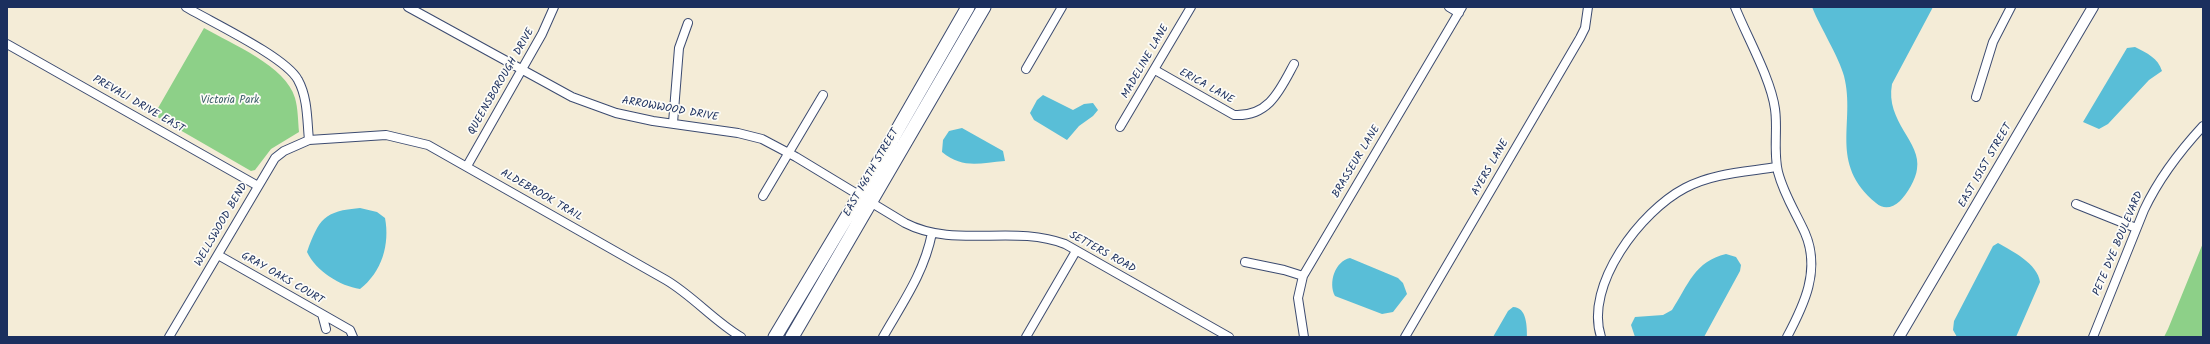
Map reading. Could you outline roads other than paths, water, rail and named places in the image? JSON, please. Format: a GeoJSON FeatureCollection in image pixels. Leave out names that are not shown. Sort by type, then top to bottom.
{"type":"FeatureCollection","features":[{"type":"Feature","properties":{"kind":"main road","name":"EAST 146TH STREET"},"geometry":{"type":"LineString","coordinates":[[792,337],[968,7]]}},
{"type":"Feature","properties":{"kind":"main road","name":"EAST 146TH STREET"},"geometry":{"type":"LineString","coordinates":[[775,337],[865,198],[984,7]]}},
{"type":"Feature","properties":{"kind":"street"},"geometry":{"type":"LineString","coordinates":[[186,7],[273,56],[293,72],[303,90],[309,140]]}},
{"type":"Feature","properties":{"kind":"street","name":"ARROWWOOD DRIVE"},"geometry":{"type":"LineString","coordinates":[[408,7],[588,103],[616,112],[738,133],[762,140],[788,152],[865,198]]}},
{"type":"Feature","properties":{"kind":"street","name":"QUEENSBOROUGH DRIVE"},"geometry":{"type":"LineString","coordinates":[[466,166],[546,26],[554,7]]}},
{"type":"Feature","properties":{"kind":"street"},"geometry":{"type":"LineString","coordinates":[[1026,69],[1062,7]]}},
{"type":"Feature","properties":{"kind":"street","name":"MADELINE LANE"},"geometry":{"type":"LineString","coordinates":[[1120,127],[1191,7]]}},
{"type":"Feature","properties":{"kind":"street"},"geometry":{"type":"LineString","coordinates":[[1448,7],[1461,10]]}},
{"type":"Feature","properties":{"kind":"street","name":"AYERS LANE"},"geometry":{"type":"LineString","coordinates":[[1405,337],[1580,38],[1585,28],[1588,7]]}},
{"type":"Feature","properties":{"kind":"street"},"geometry":{"type":"LineString","coordinates":[[1735,7],[1774,100],[1776,110],[1777,167],[1786,197],[1807,238],[1810,262],[1808,291],[1787,337]]}},
{"type":"Feature","properties":{"kind":"street"},"geometry":{"type":"LineString","coordinates":[[1976,97],[1993,42],[2011,7]]}},
{"type":"Feature","properties":{"kind":"street","name":"EAST 151ST STREET"},"geometry":{"type":"LineString","coordinates":[[1899,337],[2094,7]]}},
{"type":"Feature","properties":{"kind":"street","name":"BRASSEUR LANE"},"geometry":{"type":"LineString","coordinates":[[1304,337],[1298,298],[1303,276],[1461,10]]}},
{"type":"Feature","properties":{"kind":"street"},"geometry":{"type":"LineString","coordinates":[[673,123],[679,48],[688,23]]}},
{"type":"Feature","properties":{"kind":"street","name":"PREVALI DRIVE EAST"},"geometry":{"type":"LineString","coordinates":[[7,44],[258,186]]}},
{"type":"Feature","properties":{"kind":"street","name":"ERICA LANE"},"geometry":{"type":"LineString","coordinates":[[1154,70],[1234,115],[1244,116],[1261,110],[1269,104],[1294,64]]}},
{"type":"Feature","properties":{"kind":"street"},"geometry":{"type":"LineString","coordinates":[[762,196],[823,95]]}},
{"type":"Feature","properties":{"kind":"street","name":"PETE DYE BOULEVARD"},"geometry":{"type":"LineString","coordinates":[[2093,337],[2136,228],[2153,190],[2170,164],[2203,126]]}},
{"type":"Feature","properties":{"kind":"street","name":"ALDEBROOK TRAIL"},"geometry":{"type":"LineString","coordinates":[[309,140],[386,135],[428,145],[674,284],[718,322],[741,337]]}},
{"type":"Feature","properties":{"kind":"street","name":"WELLSWOOD BEND"},"geometry":{"type":"LineString","coordinates":[[169,337],[218,256],[270,165],[280,154],[309,140]]}},
{"type":"Feature","properties":{"kind":"street"},"geometry":{"type":"LineString","coordinates":[[1601,337],[1598,320],[1604,284],[1629,239],[1656,207],[1686,188],[1701,181],[1718,176],[1777,167]]}},
{"type":"Feature","properties":{"kind":"street","name":"SETTERS ROAD"},"geometry":{"type":"LineString","coordinates":[[865,198],[909,225],[932,233],[955,236],[1039,237],[1053,239],[1229,337]]}},
{"type":"Feature","properties":{"kind":"street"},"geometry":{"type":"LineString","coordinates":[[2076,204],[2136,228]]}},
{"type":"Feature","properties":{"kind":"street"},"geometry":{"type":"LineString","coordinates":[[883,337],[920,273],[928,253],[932,233]]}},
{"type":"Feature","properties":{"kind":"street"},"geometry":{"type":"LineString","coordinates":[[1026,337],[1076,251]]}},
{"type":"Feature","properties":{"kind":"street","name":"GRAY OAKS COURT"},"geometry":{"type":"LineString","coordinates":[[218,256],[322,314],[326,329]]}},
{"type":"Feature","properties":{"kind":"street"},"geometry":{"type":"LineString","coordinates":[[1245,262],[1284,270],[1303,276]]}},
{"type":"Feature","properties":{"kind":"street"},"geometry":{"type":"LineString","coordinates":[[322,314],[350,330],[354,337]]}},
{"type":"Feature","properties":{"kind":"water"},"geometry":{"type":"Polygon","coordinates":[[[1812,7],[1933,7],[1892,84],[1891,97],[1894,110],[1914,150],[1917,159],[1917,169],[1911,186],[1900,201],[1891,207],[1882,207],[1876,203],[1861,188],[1852,173],[1846,142],[1847,93],[1844,76],[1842,68],[1812,7]]]}},
{"type":"Feature","properties":{"kind":"water"},"geometry":{"type":"Polygon","coordinates":[[[2135,47],[2155,59],[2162,71],[2149,80],[2108,124],[2099,129],[2083,122],[2127,48],[2135,47]]]}},
{"type":"Feature","properties":{"kind":"water"},"geometry":{"type":"Polygon","coordinates":[[[1043,95],[1073,110],[1084,104],[1093,103],[1098,110],[1093,116],[1079,126],[1067,140],[1034,120],[1030,113],[1037,100],[1043,95]]]}},
{"type":"Feature","properties":{"kind":"water"},"geometry":{"type":"Polygon","coordinates":[[[962,128],[1003,151],[1005,161],[979,164],[964,163],[957,161],[942,152],[943,140],[949,131],[962,128]]]}},
{"type":"Feature","properties":{"kind":"water"},"geometry":{"type":"Polygon","coordinates":[[[360,208],[377,212],[385,218],[386,238],[383,257],[379,266],[368,282],[360,289],[345,285],[329,276],[316,265],[307,252],[315,232],[324,219],[338,212],[360,208]]]}},
{"type":"Feature","properties":{"kind":"water"},"geometry":{"type":"Polygon","coordinates":[[[1998,243],[2017,254],[2030,264],[2035,269],[2040,282],[2016,337],[1957,337],[1953,330],[1954,321],[1993,246],[1998,243]]]}},
{"type":"Feature","properties":{"kind":"water"},"geometry":{"type":"Polygon","coordinates":[[[1726,254],[1736,257],[1741,265],[1740,271],[1704,337],[1635,337],[1631,325],[1635,317],[1663,315],[1672,310],[1693,275],[1707,262],[1715,257],[1726,254]]]}},
{"type":"Feature","properties":{"kind":"water"},"geometry":{"type":"Polygon","coordinates":[[[1350,258],[1398,278],[1403,283],[1407,294],[1393,312],[1382,314],[1335,296],[1332,285],[1334,273],[1340,263],[1350,258]]]}},
{"type":"Feature","properties":{"kind":"water"},"geometry":{"type":"Polygon","coordinates":[[[1513,307],[1518,308],[1524,314],[1527,337],[1493,337],[1508,311],[1513,307]]]}},
{"type":"Feature","properties":{"kind":"park label","name":"Victoria Park"},"geometry":{"type":"Point","coordinates":[230,101]}}]}
